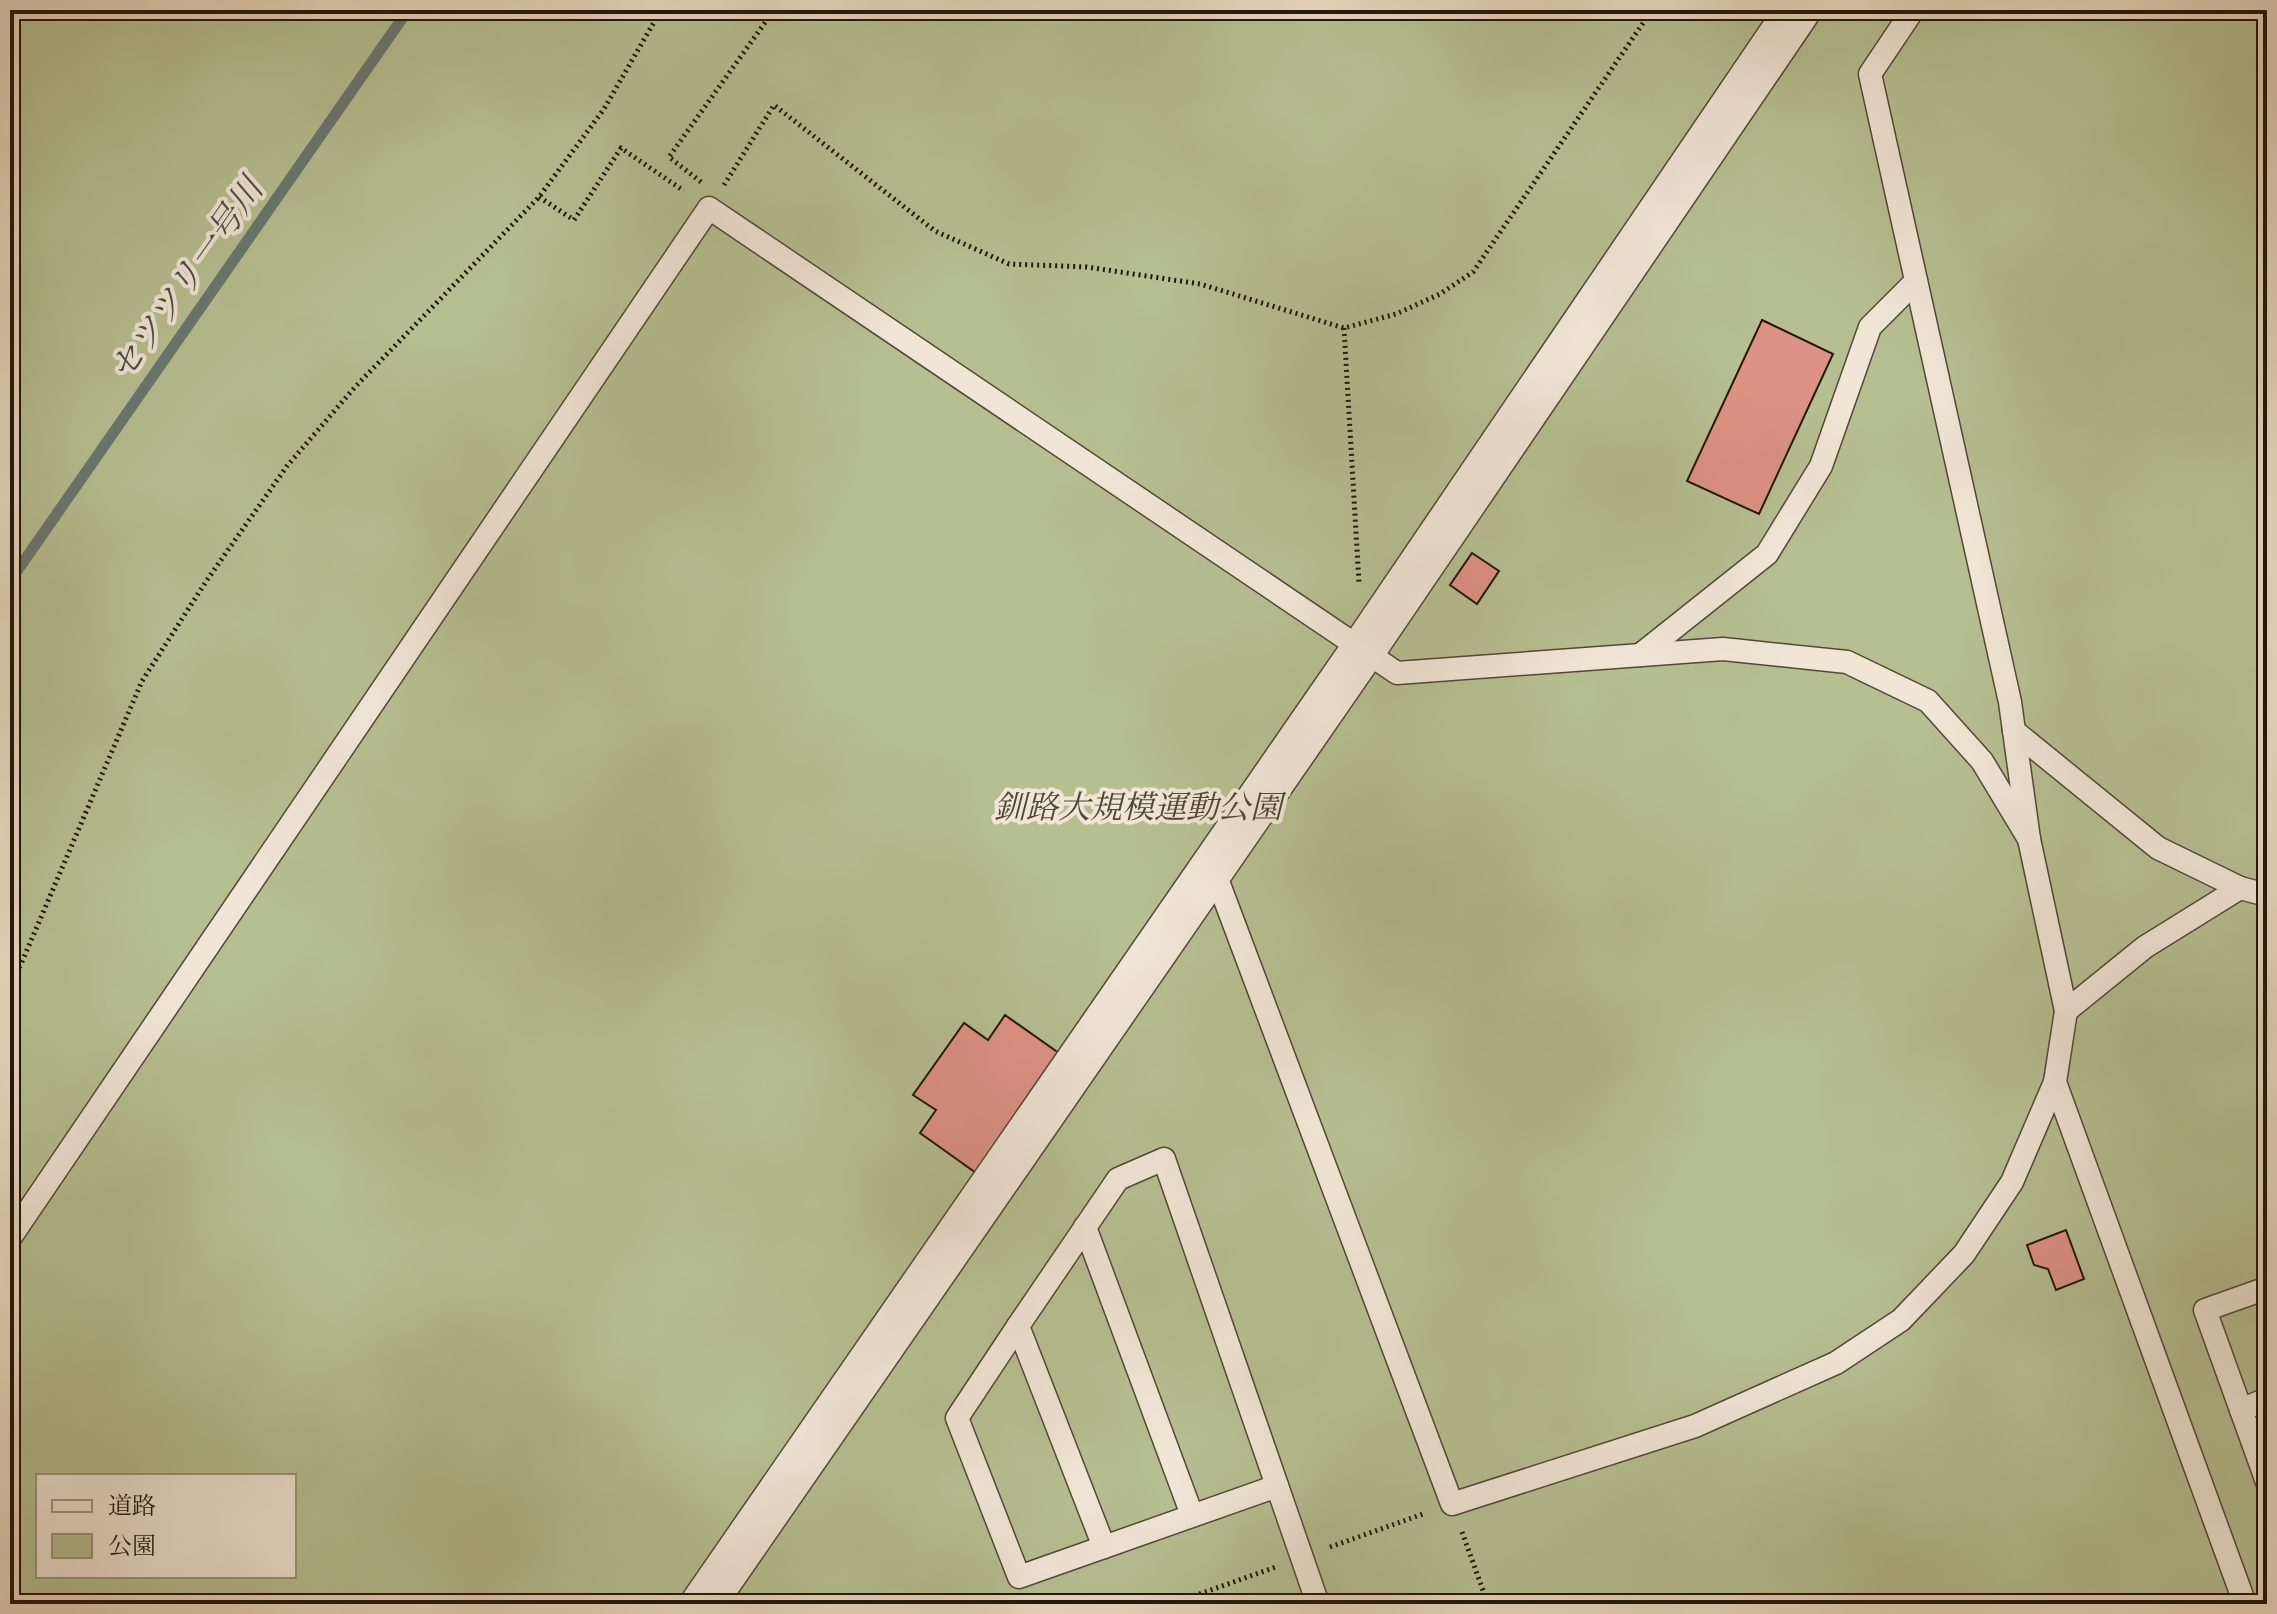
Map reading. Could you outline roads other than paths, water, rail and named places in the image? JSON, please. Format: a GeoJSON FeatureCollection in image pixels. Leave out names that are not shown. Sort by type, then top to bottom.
{"type":"FeatureCollection","features":[{"type":"Feature","properties":{"kind":"street"},"geometry":{"type":"LineString","coordinates":[[703,1604],[1363,650],[1798,10]]}},
{"type":"Feature","properties":{"kind":"lane"},"geometry":{"type":"LineString","coordinates":[[1213,868],[1452,1504],[1695,1426],[1836,1363],[1901,1320],[1964,1254],[2012,1182],[2055,1082],[2066,1011],[2029,839],[2010,702],[1870,74],[1913,10]]}},
{"type":"Feature","properties":{"kind":"lane"},"geometry":{"type":"LineString","coordinates":[[10,1238],[714,201],[1397,673],[1723,649],[1847,662],[1928,701],[1982,761],[2029,839]]}},
{"type":"Feature","properties":{"kind":"lane"},"geometry":{"type":"LineString","coordinates":[[1640,655],[1767,554],[1821,466],[1870,327],[1916,281]]}},
{"type":"Feature","properties":{"kind":"lane"},"geometry":{"type":"LineString","coordinates":[[2014,731],[2158,848],[2240,888],[2267,895]]}},
{"type":"Feature","properties":{"kind":"lane"},"geometry":{"type":"LineString","coordinates":[[2066,1011],[2145,947],[2240,888]]}},
{"type":"Feature","properties":{"kind":"lane"},"geometry":{"type":"LineString","coordinates":[[2055,1082],[2245,1604]]}},
{"type":"Feature","properties":{"kind":"lane"},"geometry":{"type":"LineString","coordinates":[[1277,1486],[1019,1577],[957,1418],[1118,1179],[1164,1159],[1318,1604]]}},
{"type":"Feature","properties":{"kind":"lane"},"geometry":{"type":"LineString","coordinates":[[1085,1227],[1192,1515]]}},
{"type":"Feature","properties":{"kind":"lane"},"geometry":{"type":"LineString","coordinates":[[2267,1288],[2205,1310],[2267,1482]]}},
{"type":"Feature","properties":{"kind":"lane"},"geometry":{"type":"LineString","coordinates":[[1018,1326],[1104,1547]]}},
{"type":"Feature","properties":{"kind":"lane"},"geometry":{"type":"LineString","coordinates":[[2241,1410],[2267,1399]]}},
{"type":"Feature","properties":{"kind":"waterway","name":"セツツリ一号川"},"geometry":{"type":"LineString","coordinates":[[10,581],[408,10]]}},
{"type":"Feature","properties":{"kind":"park label","name":"釧路大規模運動公園"},"geometry":{"type":"Point","coordinates":[1138,807]}}]}
